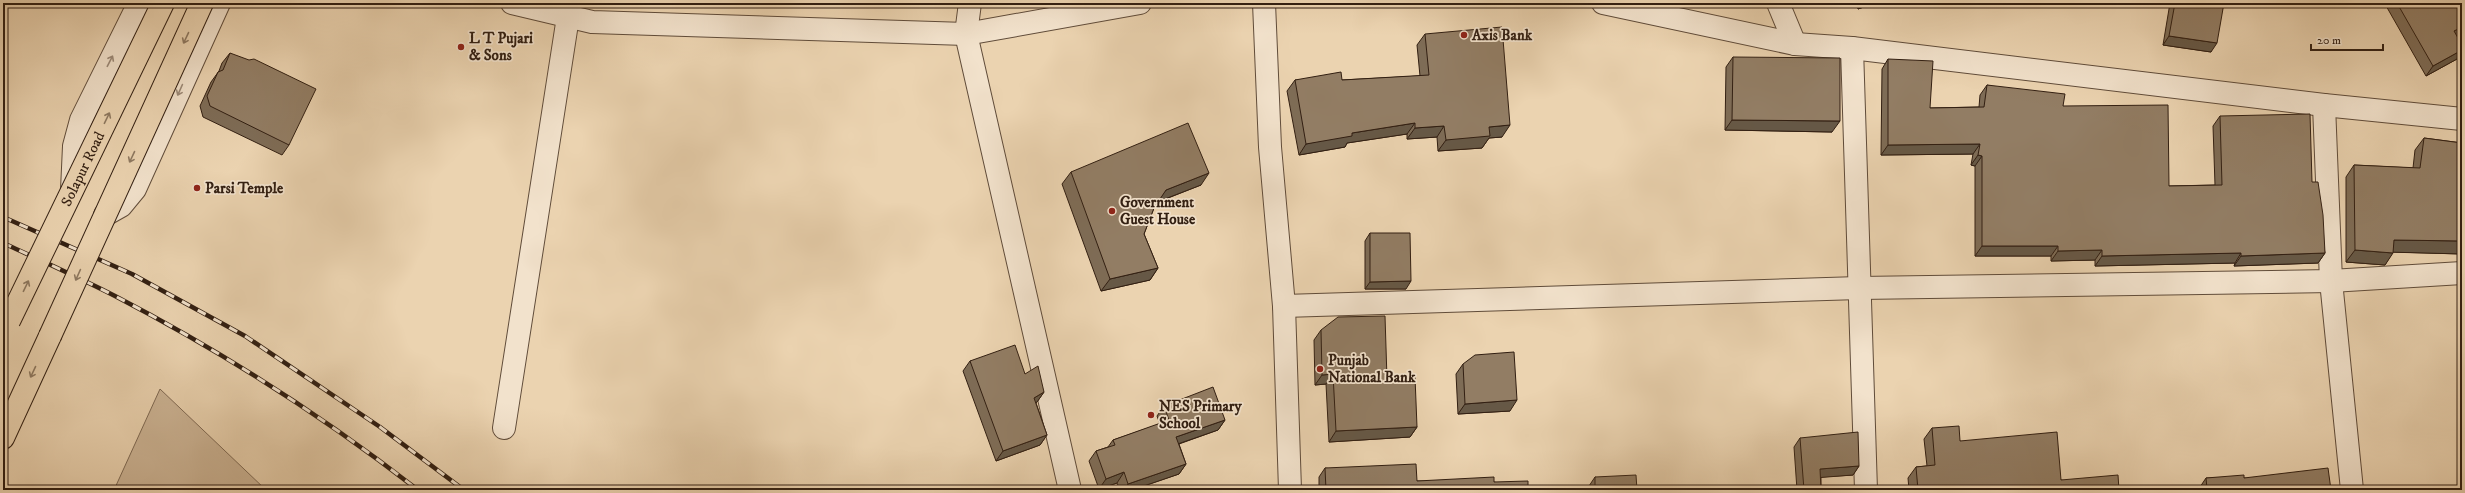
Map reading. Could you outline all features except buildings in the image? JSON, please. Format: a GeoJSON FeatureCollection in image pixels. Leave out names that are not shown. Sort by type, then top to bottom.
{"type":"FeatureCollection","features":[{"type":"Feature","properties":{"kind":"main road","name":"Solapur Road"},"geometry":{"type":"LineString","coordinates":[[6,327],[163,3]]}},
{"type":"Feature","properties":{"kind":"main road"},"geometry":{"type":"LineString","coordinates":[[3,438],[202,3]]}},
{"type":"Feature","properties":{"kind":"street"},"geometry":{"type":"LineString","coordinates":[[72,190],[74,146],[81,120],[139,3]]}},
{"type":"Feature","properties":{"kind":"street"},"geometry":{"type":"LineString","coordinates":[[105,216],[121,206],[135,189],[219,3]]}},
{"type":"Feature","properties":{"kind":"street"},"geometry":{"type":"LineString","coordinates":[[512,3],[568,17],[594,12],[966,34],[1140,3]]}},
{"type":"Feature","properties":{"kind":"street"},"geometry":{"type":"LineString","coordinates":[[970,3],[966,34],[1070,490]]}},
{"type":"Feature","properties":{"kind":"street"},"geometry":{"type":"LineString","coordinates":[[1264,3],[1270,147],[1284,306],[1290,490]]}},
{"type":"Feature","properties":{"kind":"street"},"geometry":{"type":"LineString","coordinates":[[1603,3],[1795,44],[1852,48],[2324,105],[2462,119]]}},
{"type":"Feature","properties":{"kind":"street"},"geometry":{"type":"LineString","coordinates":[[1778,3],[1795,44]]}},
{"type":"Feature","properties":{"kind":"street"},"geometry":{"type":"LineString","coordinates":[[504,428],[568,17]]}},
{"type":"Feature","properties":{"kind":"street"},"geometry":{"type":"LineString","coordinates":[[1852,48],[1866,490]]}},
{"type":"Feature","properties":{"kind":"street"},"geometry":{"type":"LineString","coordinates":[[2324,105],[2331,281],[2352,490]]}},
{"type":"Feature","properties":{"kind":"street"},"geometry":{"type":"LineString","coordinates":[[1284,306],[1859,288],[2331,281],[2462,273]]}},
{"type":"Feature","properties":{"kind":"shaded area"},"geometry":{"type":"Polygon","coordinates":[[[160,389],[266,490],[114,490],[160,389]]]}},
{"type":"Feature","properties":{"kind":"railway"},"geometry":{"type":"LineString","coordinates":[[3,217],[132,274],[245,336],[380,427],[464,490]]}},
{"type":"Feature","properties":{"kind":"railway"},"geometry":{"type":"LineString","coordinates":[[3,243],[115,296],[233,362],[309,411],[418,490]]}},
{"type":"Feature","properties":{"kind":"place","name":"Axis Bank"},"geometry":{"type":"Point","coordinates":[1464,35]}},
{"type":"Feature","properties":{"kind":"place","name":"L T Pujari & Sons"},"geometry":{"type":"Point","coordinates":[461,47]}},
{"type":"Feature","properties":{"kind":"place","name":"Parsi Temple"},"geometry":{"type":"Point","coordinates":[197,188]}},
{"type":"Feature","properties":{"kind":"place","name":"Government Guest House"},"geometry":{"type":"Point","coordinates":[1112,211]}},
{"type":"Feature","properties":{"kind":"place","name":"Punjab National Bank"},"geometry":{"type":"Point","coordinates":[1320,369]}},
{"type":"Feature","properties":{"kind":"place","name":"NES Primary School"},"geometry":{"type":"Point","coordinates":[1151,415]}}]}
